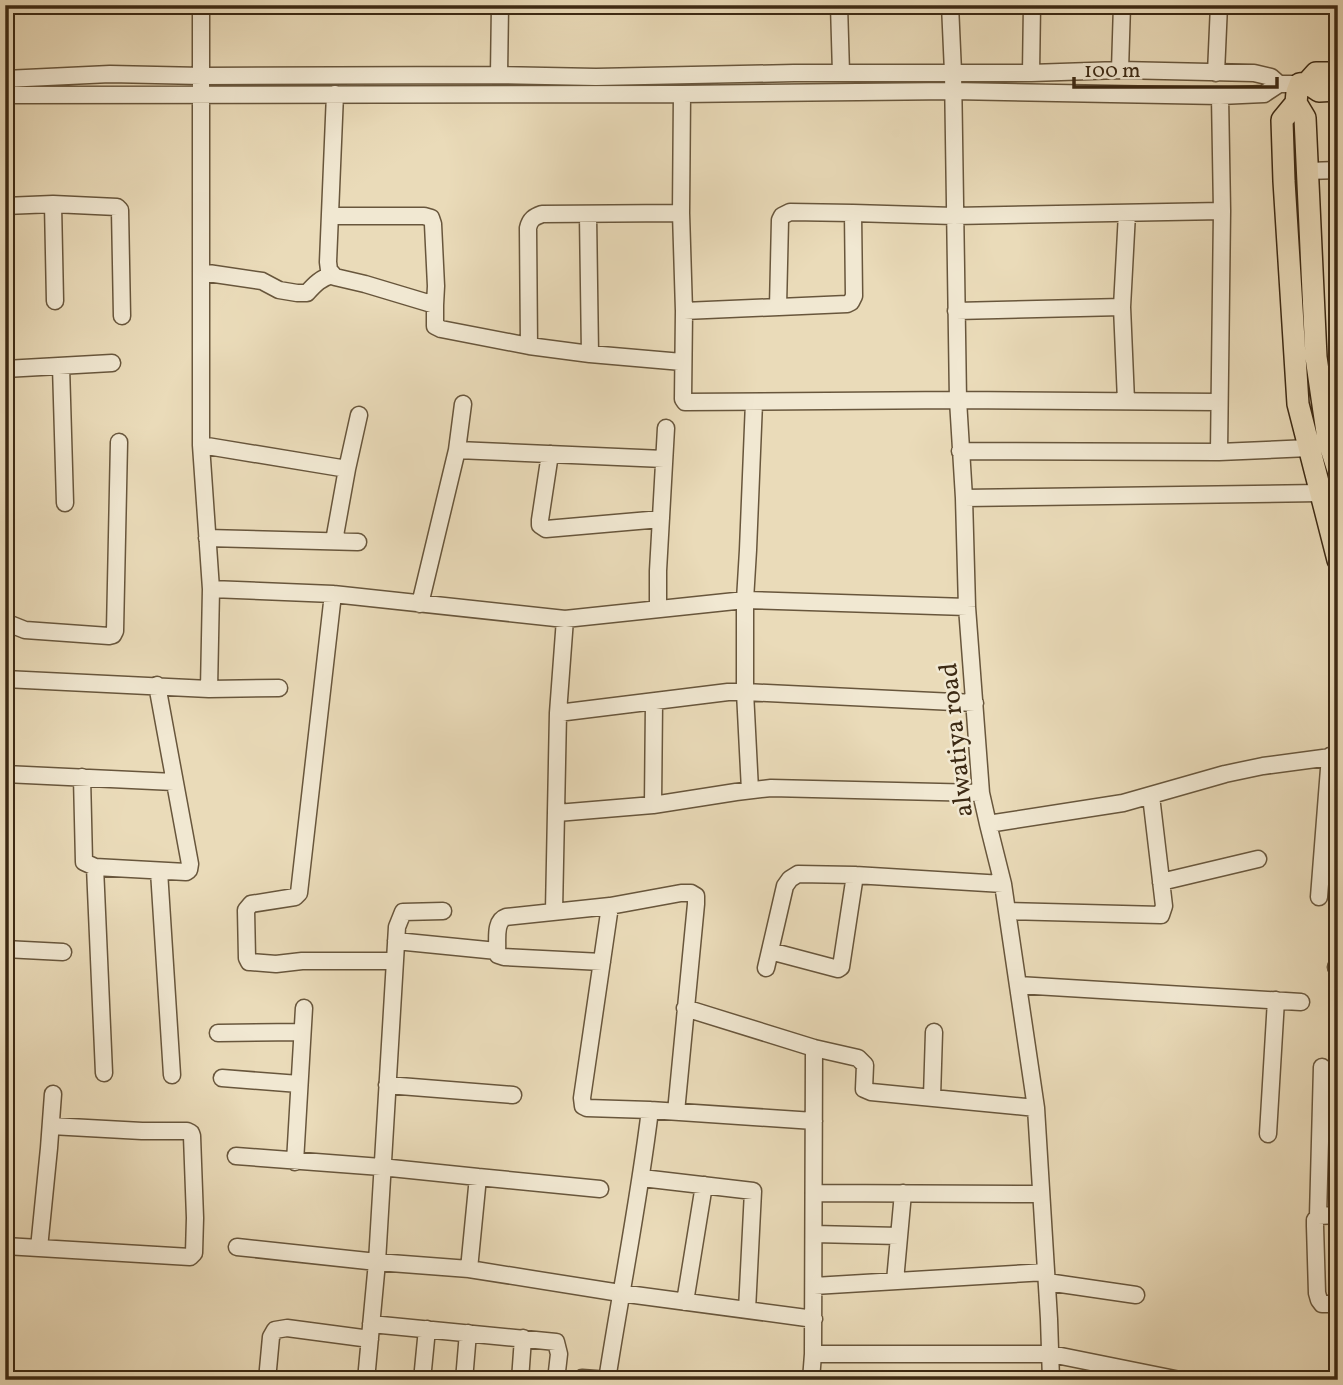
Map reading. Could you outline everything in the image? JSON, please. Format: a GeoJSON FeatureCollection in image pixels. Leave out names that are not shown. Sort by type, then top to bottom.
{"type":"FeatureCollection","features":[{"type":"Feature","properties":{"kind":"main road"},"geometry":{"type":"LineString","coordinates":[[1338,73],[1316,73],[1295,89],[1282,120],[1298,404],[1338,560]]}},
{"type":"Feature","properties":{"kind":"main road"},"geometry":{"type":"LineString","coordinates":[[1295,89],[1338,90]]}},
{"type":"Feature","properties":{"kind":"main road"},"geometry":{"type":"LineString","coordinates":[[1295,89],[1305,118],[1316,357],[1328,439],[1338,470]]}},
{"type":"Feature","properties":{"kind":"main road"},"geometry":{"type":"LineString","coordinates":[[1290,283],[1313,280]]}},
{"type":"Feature","properties":{"kind":"street"},"geometry":{"type":"LineString","coordinates":[[201,5],[201,445],[211,589],[209,689]]}},
{"type":"Feature","properties":{"kind":"street"},"geometry":{"type":"LineString","coordinates":[[499,75],[500,5]]}},
{"type":"Feature","properties":{"kind":"street"},"geometry":{"type":"LineString","coordinates":[[839,5],[841,73]]}},
{"type":"Feature","properties":{"kind":"street","name":"alwatiya road"},"geometry":{"type":"LineString","coordinates":[[950,5],[958,400],[967,607],[981,793],[1003,884],[1036,1108],[1051,1380]]}},
{"type":"Feature","properties":{"kind":"street"},"geometry":{"type":"LineString","coordinates":[[1031,73],[1032,5]]}},
{"type":"Feature","properties":{"kind":"street"},"geometry":{"type":"LineString","coordinates":[[1120,70],[1122,5]]}},
{"type":"Feature","properties":{"kind":"street"},"geometry":{"type":"LineString","coordinates":[[1216,73],[1219,5]]}},
{"type":"Feature","properties":{"kind":"street"},"geometry":{"type":"LineString","coordinates":[[5,79],[110,74],[596,77],[1120,70],[1263,74],[1295,89]]}},
{"type":"Feature","properties":{"kind":"street"},"geometry":{"type":"LineString","coordinates":[[5,95],[953,91],[1220,96],[1295,89]]}},
{"type":"Feature","properties":{"kind":"street"},"geometry":{"type":"LineString","coordinates":[[335,94],[329,270],[335,277],[435,305]]}},
{"type":"Feature","properties":{"kind":"street"},"geometry":{"type":"LineString","coordinates":[[682,94],[682,362],[685,402],[1218,402]]}},
{"type":"Feature","properties":{"kind":"street"},"geometry":{"type":"LineString","coordinates":[[1219,452],[1222,211],[1220,96]]}},
{"type":"Feature","properties":{"kind":"street"},"geometry":{"type":"LineString","coordinates":[[1308,171],[1338,170]]}},
{"type":"Feature","properties":{"kind":"street"},"geometry":{"type":"LineString","coordinates":[[53,204],[55,301]]}},
{"type":"Feature","properties":{"kind":"street"},"geometry":{"type":"LineString","coordinates":[[5,206],[113,205],[120,210],[122,316]]}},
{"type":"Feature","properties":{"kind":"street"},"geometry":{"type":"LineString","coordinates":[[778,307],[780,220],[790,212],[954,216],[1222,211]]}},
{"type":"Feature","properties":{"kind":"street"},"geometry":{"type":"LineString","coordinates":[[529,346],[528,228],[534,217],[542,214],[681,213]]}},
{"type":"Feature","properties":{"kind":"street"},"geometry":{"type":"LineString","coordinates":[[684,311],[848,304],[854,296],[853,213]]}},
{"type":"Feature","properties":{"kind":"street"},"geometry":{"type":"LineString","coordinates":[[1126,401],[1122,307],[1127,213]]}},
{"type":"Feature","properties":{"kind":"street"},"geometry":{"type":"LineString","coordinates":[[588,215],[590,355]]}},
{"type":"Feature","properties":{"kind":"street"},"geometry":{"type":"LineString","coordinates":[[331,216],[431,218],[437,328],[590,355],[682,362]]}},
{"type":"Feature","properties":{"kind":"street"},"geometry":{"type":"LineString","coordinates":[[201,271],[262,281],[279,290],[297,293],[307,293],[322,278],[332,275]]}},
{"type":"Feature","properties":{"kind":"street"},"geometry":{"type":"LineString","coordinates":[[956,312],[1122,307]]}},
{"type":"Feature","properties":{"kind":"street"},"geometry":{"type":"LineString","coordinates":[[5,369],[112,363]]}},
{"type":"Feature","properties":{"kind":"street"},"geometry":{"type":"LineString","coordinates":[[61,366],[65,503]]}},
{"type":"Feature","properties":{"kind":"street"},"geometry":{"type":"LineString","coordinates":[[750,790],[745,692],[745,600],[754,402]]}},
{"type":"Feature","properties":{"kind":"street"},"geometry":{"type":"LineString","coordinates":[[420,604],[457,450],[463,404]]}},
{"type":"Feature","properties":{"kind":"street"},"geometry":{"type":"LineString","coordinates":[[334,541],[359,415]]}},
{"type":"Feature","properties":{"kind":"street"},"geometry":{"type":"LineString","coordinates":[[657,609],[666,428]]}},
{"type":"Feature","properties":{"kind":"street"},"geometry":{"type":"LineString","coordinates":[[5,622],[25,629],[113,635],[119,442]]}},
{"type":"Feature","properties":{"kind":"street"},"geometry":{"type":"LineString","coordinates":[[201,445],[347,469]]}},
{"type":"Feature","properties":{"kind":"street"},"geometry":{"type":"LineString","coordinates":[[960,452],[1219,452],[1309,448]]}},
{"type":"Feature","properties":{"kind":"street"},"geometry":{"type":"LineString","coordinates":[[457,450],[664,458]]}},
{"type":"Feature","properties":{"kind":"street"},"geometry":{"type":"LineString","coordinates":[[550,454],[540,520],[542,527],[546,529],[661,519]]}},
{"type":"Feature","properties":{"kind":"street"},"geometry":{"type":"LineString","coordinates":[[1314,469],[1338,470]]}},
{"type":"Feature","properties":{"kind":"street"},"geometry":{"type":"LineString","coordinates":[[964,498],[1320,493]]}},
{"type":"Feature","properties":{"kind":"street"},"geometry":{"type":"LineString","coordinates":[[207,538],[358,542]]}},
{"type":"Feature","properties":{"kind":"street"},"geometry":{"type":"LineString","coordinates":[[211,589],[332,594],[565,619],[745,600],[967,607]]}},
{"type":"Feature","properties":{"kind":"street"},"geometry":{"type":"LineString","coordinates":[[332,594],[299,893],[295,897],[248,906],[247,958],[249,962],[276,964],[302,961],[395,961]]}},
{"type":"Feature","properties":{"kind":"street"},"geometry":{"type":"LineString","coordinates":[[554,911],[558,713],[565,619]]}},
{"type":"Feature","properties":{"kind":"street"},"geometry":{"type":"LineString","coordinates":[[5,679],[209,689],[279,688]]}},
{"type":"Feature","properties":{"kind":"street"},"geometry":{"type":"LineString","coordinates":[[82,777],[83,859],[86,864],[94,867],[159,871],[190,870],[157,685]]}},
{"type":"Feature","properties":{"kind":"street"},"geometry":{"type":"LineString","coordinates":[[558,713],[727,692],[975,703]]}},
{"type":"Feature","properties":{"kind":"street"},"geometry":{"type":"LineString","coordinates":[[653,805],[654,702]]}},
{"type":"Feature","properties":{"kind":"street"},"geometry":{"type":"LineString","coordinates":[[988,824],[1123,803],[1225,774],[1334,756],[1319,897]]}},
{"type":"Feature","properties":{"kind":"street"},"geometry":{"type":"LineString","coordinates":[[5,774],[174,782]]}},
{"type":"Feature","properties":{"kind":"street"},"geometry":{"type":"LineString","coordinates":[[556,813],[653,805],[771,788],[981,793]]}},
{"type":"Feature","properties":{"kind":"street"},"geometry":{"type":"LineString","coordinates":[[1007,911],[1160,915],[1164,906],[1152,796]]}},
{"type":"Feature","properties":{"kind":"street"},"geometry":{"type":"LineString","coordinates":[[1161,882],[1258,859]]}},
{"type":"Feature","properties":{"kind":"street"},"geometry":{"type":"LineString","coordinates":[[94,867],[104,1073]]}},
{"type":"Feature","properties":{"kind":"street"},"geometry":{"type":"LineString","coordinates":[[159,871],[172,1075]]}},
{"type":"Feature","properties":{"kind":"street"},"geometry":{"type":"LineString","coordinates":[[766,968],[785,886],[798,874],[855,874],[1003,884]]}},
{"type":"Feature","properties":{"kind":"street"},"geometry":{"type":"LineString","coordinates":[[770,951],[838,969],[841,967],[855,874]]}},
{"type":"Feature","properties":{"kind":"street"},"geometry":{"type":"LineString","coordinates":[[602,962],[503,957],[498,955],[497,951],[498,922],[501,918],[610,906],[681,893],[696,896],[676,1112]]}},
{"type":"Feature","properties":{"kind":"street"},"geometry":{"type":"LineString","coordinates":[[610,906],[583,1106],[814,1121]]}},
{"type":"Feature","properties":{"kind":"street"},"geometry":{"type":"LineString","coordinates":[[366,1380],[377,1262],[397,928],[403,912],[443,911]]}},
{"type":"Feature","properties":{"kind":"street"},"geometry":{"type":"LineString","coordinates":[[396,941],[497,951]]}},
{"type":"Feature","properties":{"kind":"street"},"geometry":{"type":"LineString","coordinates":[[5,949],[63,952]]}},
{"type":"Feature","properties":{"kind":"street"},"geometry":{"type":"LineString","coordinates":[[1018,985],[1301,1002]]}},
{"type":"Feature","properties":{"kind":"street"},"geometry":{"type":"LineString","coordinates":[[1268,1133],[1276,1000]]}},
{"type":"Feature","properties":{"kind":"street"},"geometry":{"type":"LineString","coordinates":[[295,1162],[304,1008]]}},
{"type":"Feature","properties":{"kind":"street"},"geometry":{"type":"LineString","coordinates":[[685,1009],[863,1060],[864,1088],[867,1090],[1036,1108]]}},
{"type":"Feature","properties":{"kind":"street"},"geometry":{"type":"LineString","coordinates":[[218,1033],[302,1032]]}},
{"type":"Feature","properties":{"kind":"street"},"geometry":{"type":"LineString","coordinates":[[932,1097],[934,1032]]}},
{"type":"Feature","properties":{"kind":"street"},"geometry":{"type":"LineString","coordinates":[[811,1380],[814,1319],[814,1048]]}},
{"type":"Feature","properties":{"kind":"street"},"geometry":{"type":"LineString","coordinates":[[1322,1067],[1318,1216],[1314,1226],[1317,1293],[1322,1304],[1338,1304]]}},
{"type":"Feature","properties":{"kind":"street"},"geometry":{"type":"LineString","coordinates":[[222,1077],[299,1084]]}},
{"type":"Feature","properties":{"kind":"street"},"geometry":{"type":"LineString","coordinates":[[387,1085],[513,1095]]}},
{"type":"Feature","properties":{"kind":"street"},"geometry":{"type":"LineString","coordinates":[[39,1248],[53,1094]]}},
{"type":"Feature","properties":{"kind":"street"},"geometry":{"type":"LineString","coordinates":[[1321,1099],[1338,1101]]}},
{"type":"Feature","properties":{"kind":"street"},"geometry":{"type":"LineString","coordinates":[[582,1378],[608,1380],[620,1293],[642,1178],[650,1110]]}},
{"type":"Feature","properties":{"kind":"street"},"geometry":{"type":"LineString","coordinates":[[5,1246],[190,1257],[194,1253],[191,1133],[51,1126]]}},
{"type":"Feature","properties":{"kind":"street"},"geometry":{"type":"LineString","coordinates":[[236,1156],[381,1167],[600,1189]]}},
{"type":"Feature","properties":{"kind":"street"},"geometry":{"type":"LineString","coordinates":[[469,1269],[478,1177]]}},
{"type":"Feature","properties":{"kind":"street"},"geometry":{"type":"LineString","coordinates":[[642,1178],[754,1191],[747,1310]]}},
{"type":"Feature","properties":{"kind":"street"},"geometry":{"type":"LineString","coordinates":[[685,1302],[704,1185]]}},
{"type":"Feature","properties":{"kind":"street"},"geometry":{"type":"LineString","coordinates":[[814,1193],[1041,1194]]}},
{"type":"Feature","properties":{"kind":"street"},"geometry":{"type":"LineString","coordinates":[[895,1281],[903,1194]]}},
{"type":"Feature","properties":{"kind":"street"},"geometry":{"type":"LineString","coordinates":[[1318,1216],[1338,1215]]}},
{"type":"Feature","properties":{"kind":"street"},"geometry":{"type":"LineString","coordinates":[[814,1234],[899,1236]]}},
{"type":"Feature","properties":{"kind":"street"},"geometry":{"type":"LineString","coordinates":[[237,1247],[469,1269],[814,1319]]}},
{"type":"Feature","properties":{"kind":"street"},"geometry":{"type":"LineString","coordinates":[[814,1286],[1046,1277],[1136,1295]]}},
{"type":"Feature","properties":{"kind":"street"},"geometry":{"type":"LineString","coordinates":[[267,1380],[271,1337],[275,1330],[287,1328],[370,1331],[428,1329],[556,1342],[559,1353],[556,1380]]}},
{"type":"Feature","properties":{"kind":"street"},"geometry":{"type":"LineString","coordinates":[[422,1380],[428,1329]]}},
{"type":"Feature","properties":{"kind":"street"},"geometry":{"type":"LineString","coordinates":[[464,1380],[468,1333]]}},
{"type":"Feature","properties":{"kind":"street"},"geometry":{"type":"LineString","coordinates":[[520,1380],[523,1338]]}},
{"type":"Feature","properties":{"kind":"street"},"geometry":{"type":"LineString","coordinates":[[813,1354],[1051,1354],[1180,1380]]}}]}
